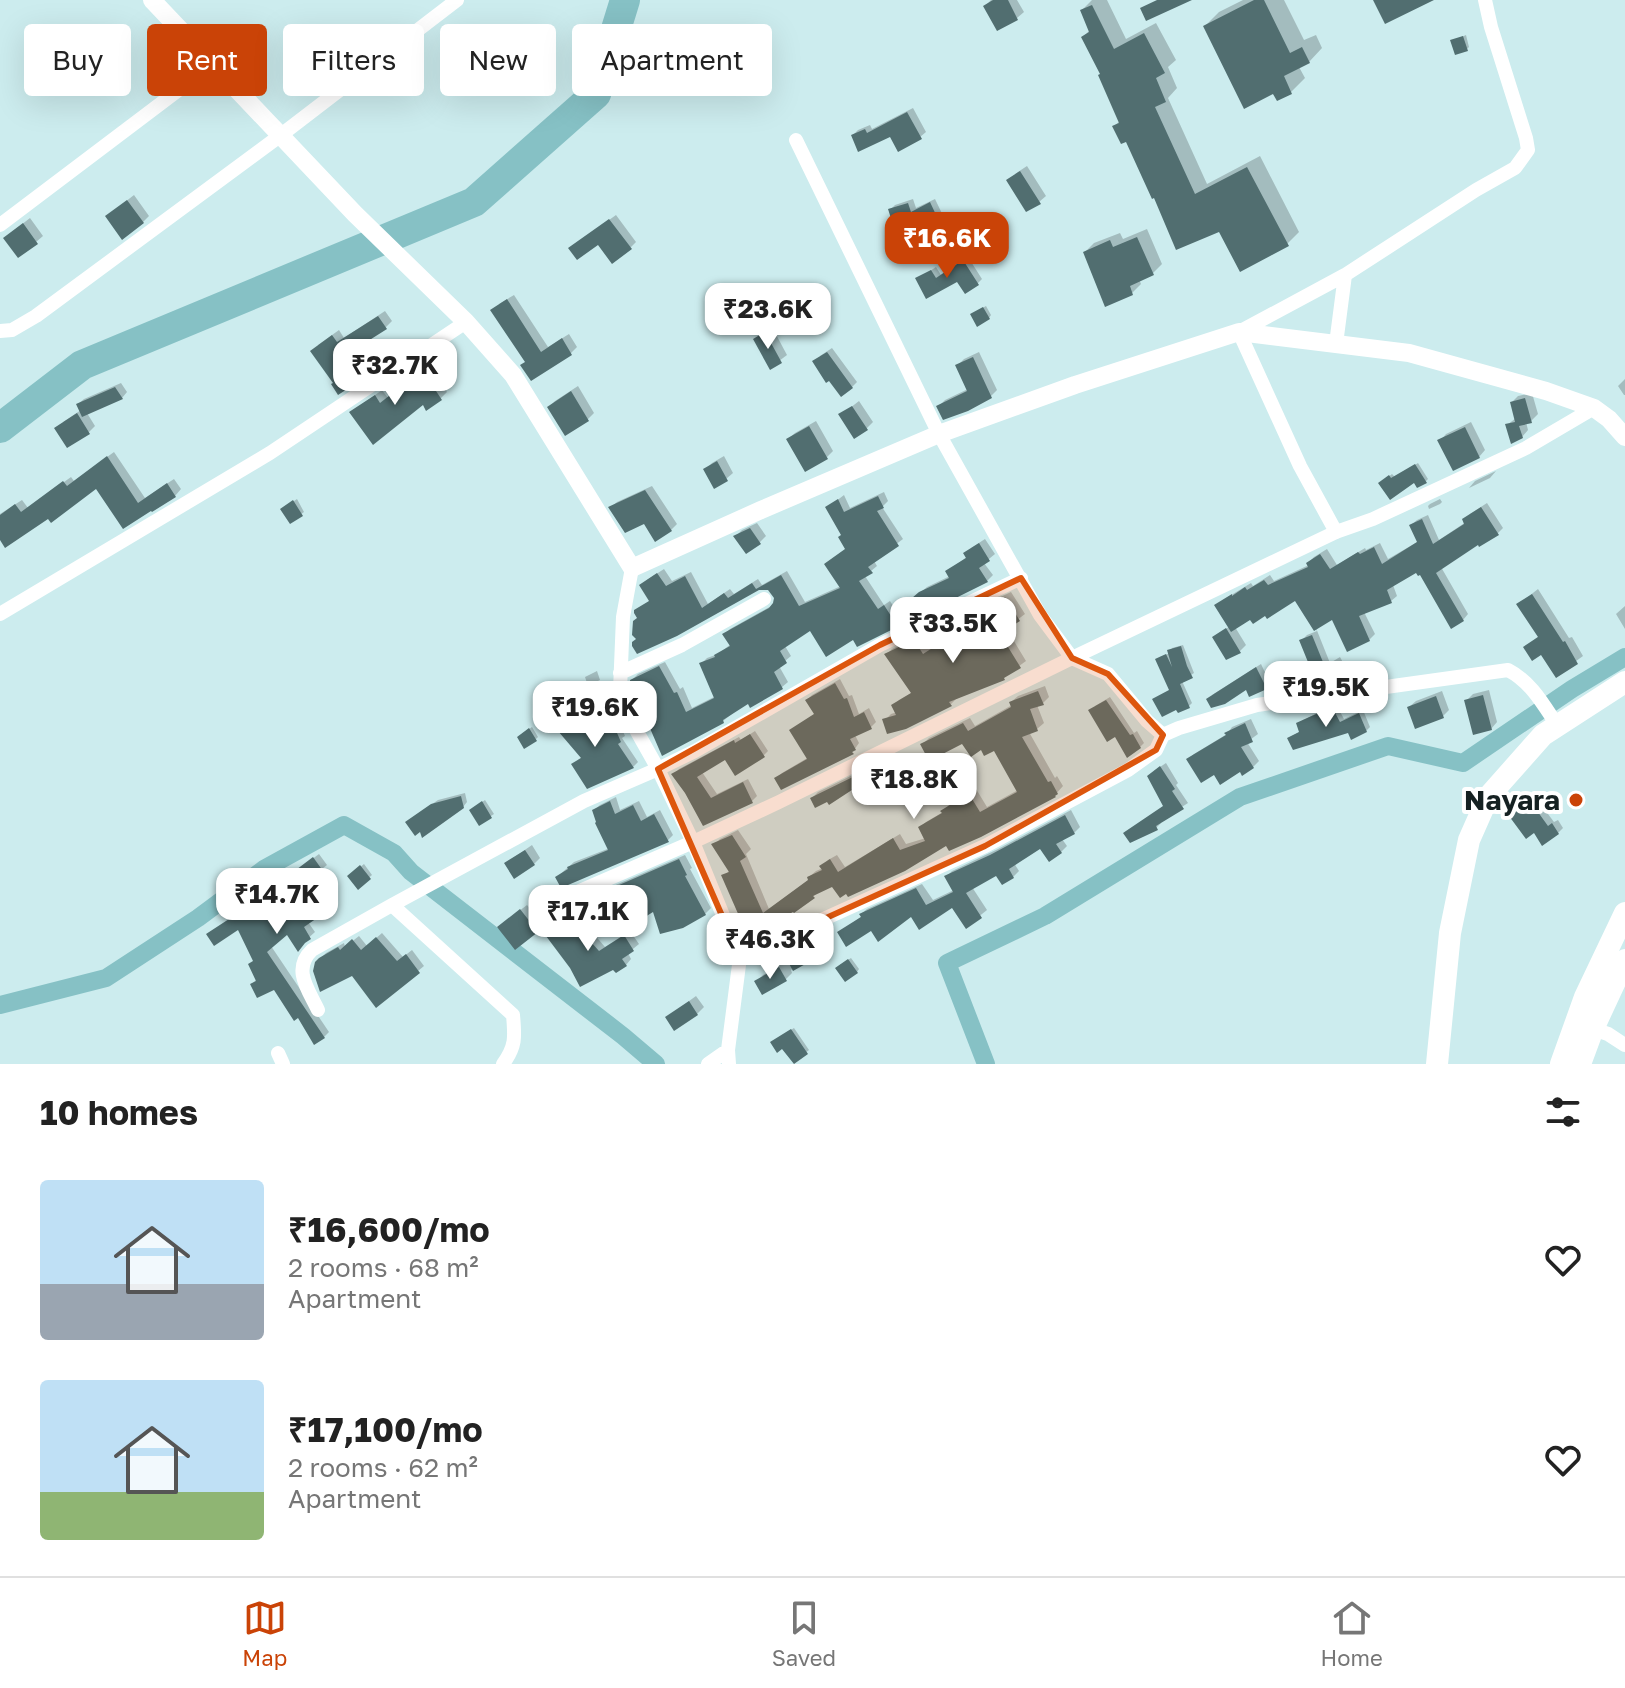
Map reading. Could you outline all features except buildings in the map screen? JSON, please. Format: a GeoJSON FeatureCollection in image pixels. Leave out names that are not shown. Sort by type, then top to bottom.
{"type":"FeatureCollection","features":[{"type":"Feature","properties":{"kind":"highway"},"geometry":{"type":"LineString","coordinates":[[1437,1064],[1450,933],[1469,840],[1488,797],[1554,721],[1625,682]]}},
{"type":"Feature","properties":{"kind":"highway"},"geometry":{"type":"LineString","coordinates":[[1561,1064],[1585,997],[1625,913]]}},
{"type":"Feature","properties":{"kind":"highway"},"geometry":{"type":"LineString","coordinates":[[1580,1064],[1625,960]]}},
{"type":"Feature","properties":{"kind":"street"},"geometry":{"type":"LineString","coordinates":[[152,0],[175,24]]}},
{"type":"Feature","properties":{"kind":"street"},"geometry":{"type":"LineString","coordinates":[[0,331],[12,330],[36,316],[457,0]]}},
{"type":"Feature","properties":{"kind":"street"},"geometry":{"type":"LineString","coordinates":[[632,568],[939,434],[1075,385],[1239,332],[1345,275],[1515,168],[1528,150],[1526,138],[1485,0]]}},
{"type":"Feature","properties":{"kind":"street"},"geometry":{"type":"LineString","coordinates":[[0,225],[171,96]]}},
{"type":"Feature","properties":{"kind":"street"},"geometry":{"type":"LineString","coordinates":[[244,96],[355,214],[466,322],[513,375],[632,568],[623,617],[620,673],[620,690],[626,712],[693,842],[740,957],[728,1057],[708,1064]]}},
{"type":"Feature","properties":{"kind":"street"},"geometry":{"type":"LineString","coordinates":[[796,140],[939,434],[1040,615],[1072,658],[1108,674],[1147,721],[1163,735]]}},
{"type":"Feature","properties":{"kind":"street"},"geometry":{"type":"LineString","coordinates":[[1336,344],[1345,275]]}},
{"type":"Feature","properties":{"kind":"street"},"geometry":{"type":"LineString","coordinates":[[0,614],[270,453],[466,322]]}},
{"type":"Feature","properties":{"kind":"street"},"geometry":{"type":"LineString","coordinates":[[1239,332],[1409,353],[1546,391],[1594,408],[1625,437]]}},
{"type":"Feature","properties":{"kind":"street"},"geometry":{"type":"LineString","coordinates":[[1239,332],[1300,466],[1336,532]]}},
{"type":"Feature","properties":{"kind":"street"},"geometry":{"type":"LineString","coordinates":[[536,910],[779,802],[1336,532],[1373,519],[1526,448],[1594,408]]}},
{"type":"Feature","properties":{"kind":"street"},"geometry":{"type":"LineString","coordinates":[[318,1010],[303,977],[302,967],[303,958],[312,950],[584,801],[695,751],[880,645],[1021,578]]}},
{"type":"Feature","properties":{"kind":"street"},"geometry":{"type":"LineString","coordinates":[[620,673],[682,645],[764,599]]}},
{"type":"Feature","properties":{"kind":"street"},"geometry":{"type":"LineString","coordinates":[[740,957],[985,846],[1128,770],[1156,750],[1163,735],[1257,705],[1508,670],[1530,686],[1554,721]]}},
{"type":"Feature","properties":{"kind":"street"},"geometry":{"type":"LineString","coordinates":[[392,905],[513,1015],[513,1049],[503,1064]]}},
{"type":"Feature","properties":{"kind":"street"},"geometry":{"type":"LineString","coordinates":[[1593,1029],[1625,1045]]}},
{"type":"Feature","properties":{"kind":"highlighted area"},"geometry":{"type":"Polygon","coordinates":[[[1021,578],[1072,658],[1108,674],[1163,735],[1156,750],[985,846],[740,957],[658,769],[880,645],[1021,578]]]}},
{"type":"Feature","properties":{"kind":"waterway"},"geometry":{"type":"LineString","coordinates":[[0,428],[82,365],[474,202],[596,94],[625,0]]}},
{"type":"Feature","properties":{"kind":"waterway"},"geometry":{"type":"LineString","coordinates":[[986,1064],[947,963],[1045,916],[1240,797],[1388,746],[1463,763],[1625,657]]}},
{"type":"Feature","properties":{"kind":"waterway"},"geometry":{"type":"LineString","coordinates":[[0,1005],[106,978],[198,918],[264,869],[344,825],[394,853],[411,872],[656,1064]]}},
{"type":"Feature","properties":{"kind":"place","name":"Nayara"},"geometry":{"type":"Point","coordinates":[1576,800]}}]}
